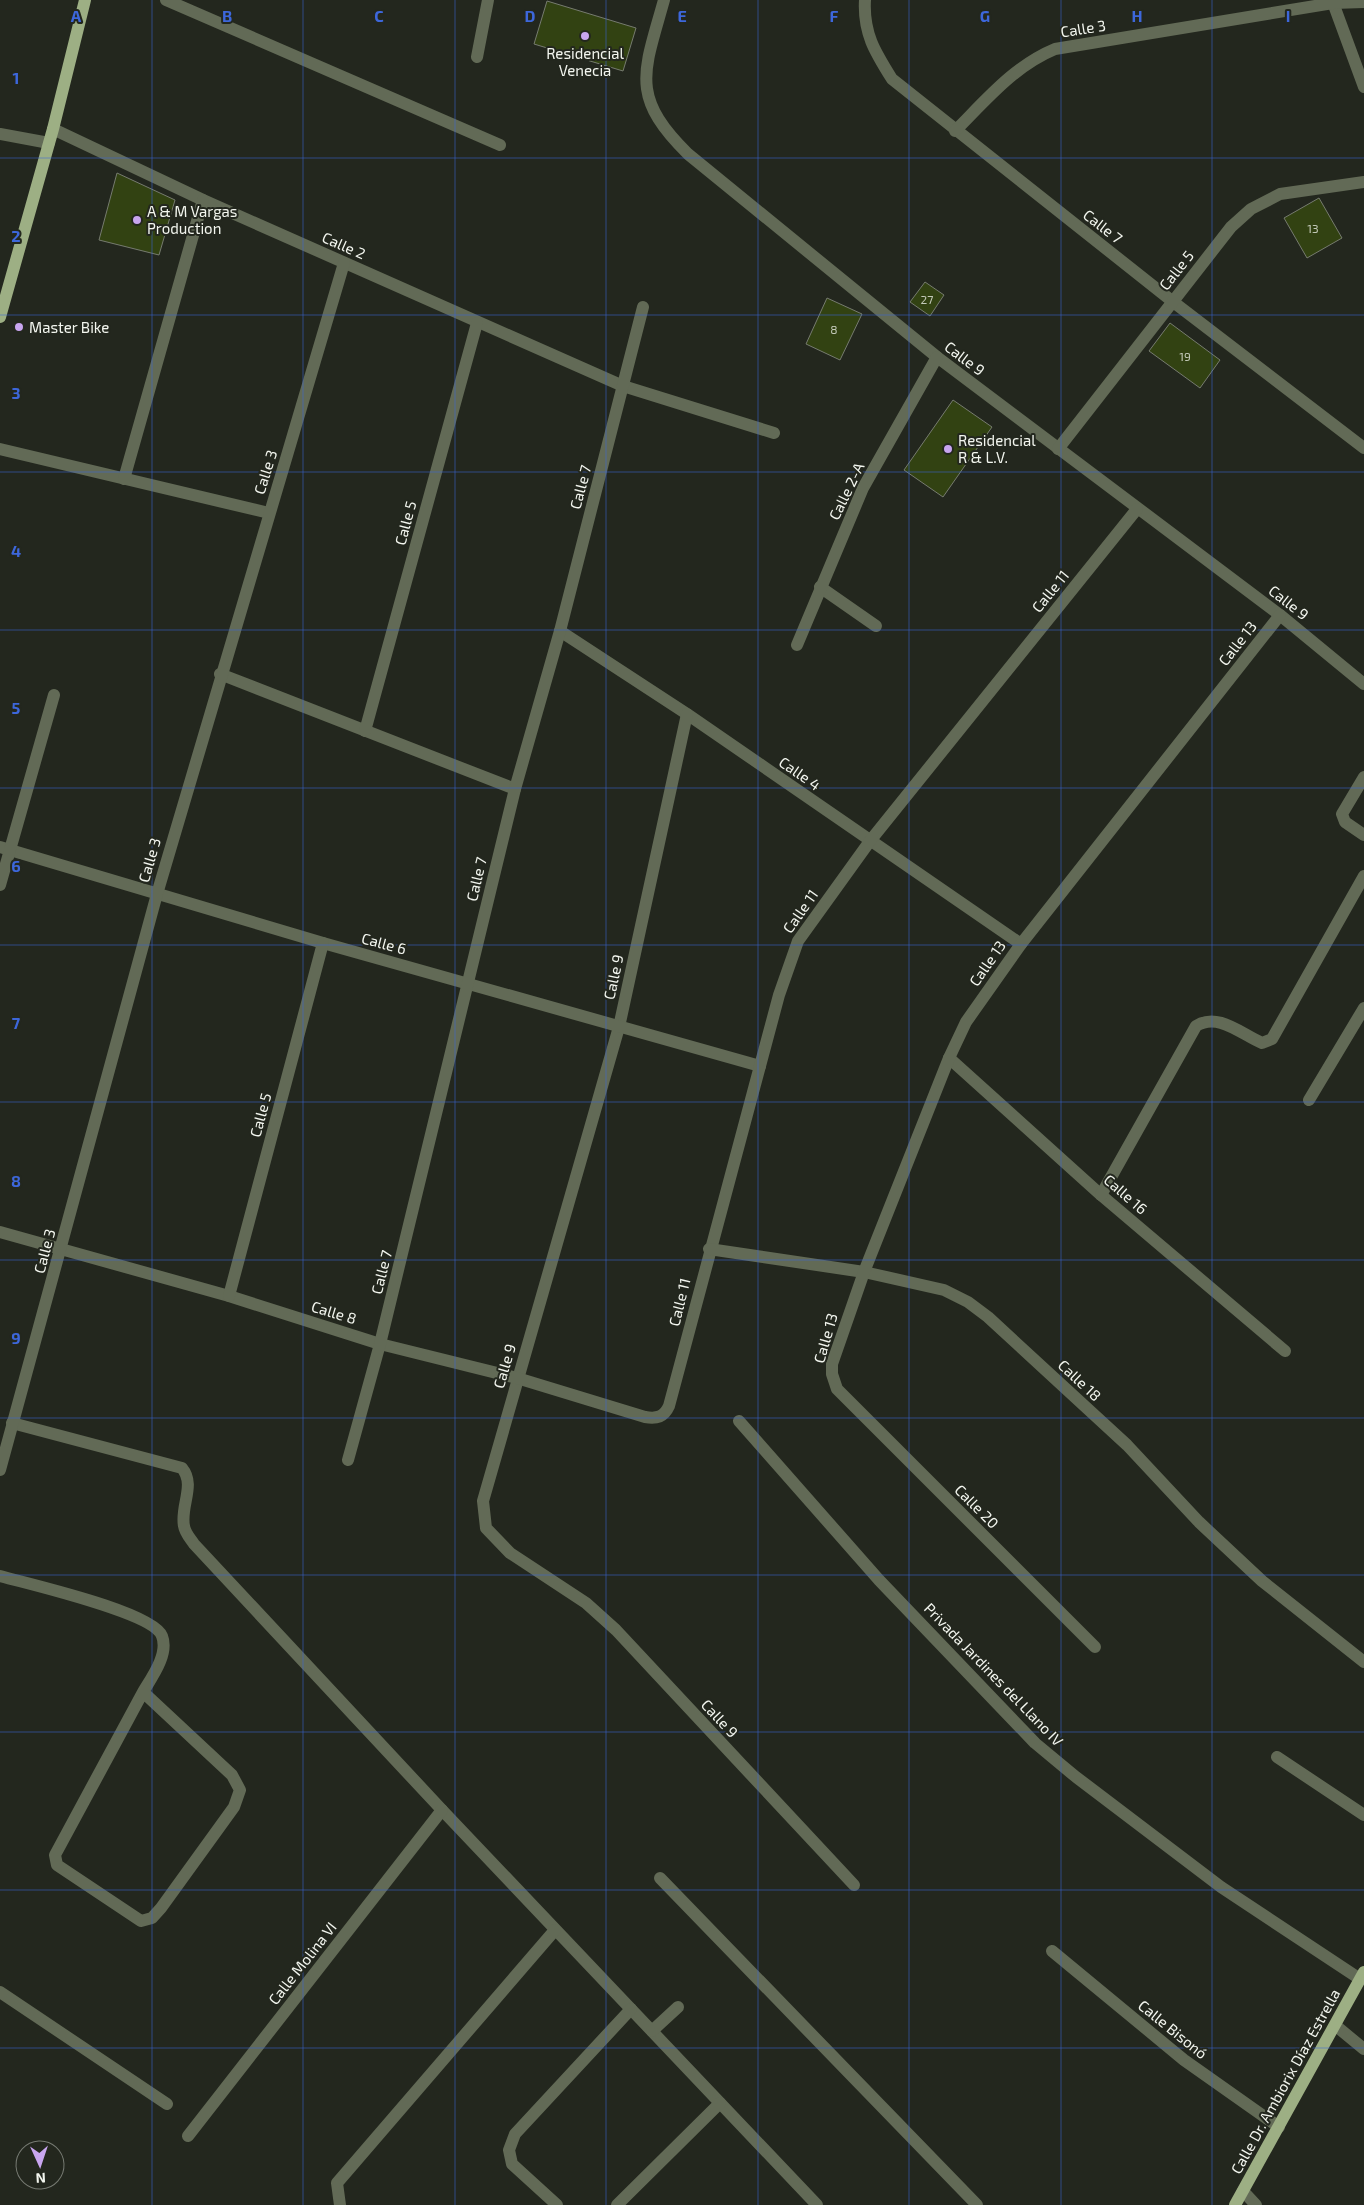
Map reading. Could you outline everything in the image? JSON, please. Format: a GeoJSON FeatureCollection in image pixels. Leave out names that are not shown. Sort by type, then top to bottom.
{"type":"FeatureCollection","features":[{"type":"Feature","properties":{"kind":"main road"},"geometry":{"type":"LineString","coordinates":[[0,317],[50,143],[85,0]]}},
{"type":"Feature","properties":{"kind":"main road","name":"Calle Dr. Ambiorix Díaz Estrella"},"geometry":{"type":"LineString","coordinates":[[1235,2205],[1336,2026],[1362,1976]]}},
{"type":"Feature","properties":{"kind":"street"},"geometry":{"type":"LineString","coordinates":[[166,0],[500,145]]}},
{"type":"Feature","properties":{"kind":"street"},"geometry":{"type":"LineString","coordinates":[[477,57],[488,0]]}},
{"type":"Feature","properties":{"kind":"street","name":"Calle 9"},"geometry":{"type":"LineString","coordinates":[[664,0],[648,59],[646,76],[651,106],[666,132],[688,154],[937,357],[1280,615],[1364,684]]}},
{"type":"Feature","properties":{"kind":"street","name":"Calle 7"},"geometry":{"type":"LineString","coordinates":[[865,0],[864,18],[872,48],[892,79],[955,131],[1172,301],[1364,448]]}},
{"type":"Feature","properties":{"kind":"street"},"geometry":{"type":"LineString","coordinates":[[1332,1],[1364,87]]}},
{"type":"Feature","properties":{"kind":"street","name":"Calle 3"},"geometry":{"type":"LineString","coordinates":[[955,131],[1013,73],[1034,58],[1055,49],[1332,1],[1364,2]]}},
{"type":"Feature","properties":{"kind":"street","name":"Calle 2"},"geometry":{"type":"LineString","coordinates":[[53,129],[203,200],[477,323],[623,386],[774,433]]}},
{"type":"Feature","properties":{"kind":"street"},"geometry":{"type":"LineString","coordinates":[[0,134],[50,143]]}},
{"type":"Feature","properties":{"kind":"street","name":"Calle 5"},"geometry":{"type":"LineString","coordinates":[[1058,449],[1231,227],[1251,209],[1280,194],[1364,182]]}},
{"type":"Feature","properties":{"kind":"street"},"geometry":{"type":"LineString","coordinates":[[124,479],[203,200]]}},
{"type":"Feature","properties":{"kind":"street","name":"Calle 3"},"geometry":{"type":"LineString","coordinates":[[0,1470],[62,1249],[157,894],[220,674],[344,263]]}},
{"type":"Feature","properties":{"kind":"street","name":"Calle 7"},"geometry":{"type":"LineString","coordinates":[[348,1460],[380,1344],[515,789],[560,632],[643,308]]}},
{"type":"Feature","properties":{"kind":"street","name":"Calle 5"},"geometry":{"type":"LineString","coordinates":[[365,731],[477,323]]}},
{"type":"Feature","properties":{"kind":"street","name":"Calle 2-A"},"geometry":{"type":"LineString","coordinates":[[797,645],[863,488],[937,357]]}},
{"type":"Feature","properties":{"kind":"street"},"geometry":{"type":"LineString","coordinates":[[0,449],[270,513]]}},
{"type":"Feature","properties":{"kind":"street","name":"Calle 11"},"geometry":{"type":"LineString","coordinates":[[660,1417],[666,1413],[669,1406],[788,965],[798,941],[870,841],[1137,509]]}},
{"type":"Feature","properties":{"kind":"street"},"geometry":{"type":"LineString","coordinates":[[820,587],[876,626]]}},
{"type":"Feature","properties":{"kind":"street","name":"Calle 13"},"geometry":{"type":"LineString","coordinates":[[837,1389],[832,1374],[834,1355],[864,1272],[949,1058],[966,1022],[1021,944],[1280,615]]}},
{"type":"Feature","properties":{"kind":"street","name":"Calle 4"},"geometry":{"type":"LineString","coordinates":[[560,632],[687,714],[1021,944]]}},
{"type":"Feature","properties":{"kind":"street"},"geometry":{"type":"LineString","coordinates":[[220,674],[515,789]]}},
{"type":"Feature","properties":{"kind":"street"},"geometry":{"type":"LineString","coordinates":[[0,885],[5,849],[54,695]]}},
{"type":"Feature","properties":{"kind":"street","name":"Calle 9"},"geometry":{"type":"LineString","coordinates":[[687,714],[619,1027],[483,1501],[486,1528],[510,1553],[586,1602],[616,1630],[854,1885]]}},
{"type":"Feature","properties":{"kind":"street"},"geometry":{"type":"LineString","coordinates":[[1364,777],[1342,814],[1345,822],[1364,836]]}},
{"type":"Feature","properties":{"kind":"street","name":"Calle 6"},"geometry":{"type":"LineString","coordinates":[[5,849],[323,943],[760,1066]]}},
{"type":"Feature","properties":{"kind":"street"},"geometry":{"type":"LineString","coordinates":[[1101,1194],[1196,1026],[1201,1023],[1219,1021],[1262,1042],[1272,1039],[1364,876]]}},
{"type":"Feature","properties":{"kind":"street","name":"Calle 5"},"geometry":{"type":"LineString","coordinates":[[229,1296],[323,943]]}},
{"type":"Feature","properties":{"kind":"street"},"geometry":{"type":"LineString","coordinates":[[1309,1100],[1364,1008]]}},
{"type":"Feature","properties":{"kind":"street","name":"Calle 16"},"geometry":{"type":"LineString","coordinates":[[949,1058],[1101,1194],[1285,1352]]}},
{"type":"Feature","properties":{"kind":"street","name":"Calle 8"},"geometry":{"type":"LineString","coordinates":[[0,1232],[229,1296],[380,1344],[517,1378],[645,1417],[660,1417]]}},
{"type":"Feature","properties":{"kind":"street","name":"Calle 18"},"geometry":{"type":"LineString","coordinates":[[710,1249],[864,1272],[944,1290],[968,1302],[988,1316],[1127,1445],[1199,1522],[1255,1574],[1364,1662]]}},
{"type":"Feature","properties":{"kind":"street","name":"Calle 20"},"geometry":{"type":"LineString","coordinates":[[837,1389],[1095,1647]]}},
{"type":"Feature","properties":{"kind":"street","name":"Privada Jardines del Llano IV"},"geometry":{"type":"LineString","coordinates":[[739,1421],[879,1580],[1035,1743],[1076,1777],[1221,1887],[1362,1976]]}},
{"type":"Feature","properties":{"kind":"street"},"geometry":{"type":"LineString","coordinates":[[12,1423],[182,1468],[187,1474],[188,1484],[184,1508],[184,1529],[194,1544],[556,1930],[627,2013],[652,2031],[716,2106],[817,2205]]}},
{"type":"Feature","properties":{"kind":"street"},"geometry":{"type":"LineString","coordinates":[[0,1576],[115,1608],[143,1619],[157,1627],[163,1636],[163,1649],[158,1665],[143,1692],[55,1855],[57,1865],[140,1921],[152,1918],[161,1908],[234,1807],[240,1790],[232,1775],[143,1692]]}},
{"type":"Feature","properties":{"kind":"street"},"geometry":{"type":"LineString","coordinates":[[1278,1757],[1364,1816]]}},
{"type":"Feature","properties":{"kind":"street","name":"Calle Molina VI"},"geometry":{"type":"LineString","coordinates":[[188,2136],[442,1810]]}},
{"type":"Feature","properties":{"kind":"street"},"geometry":{"type":"LineString","coordinates":[[660,1878],[977,2205]]}},
{"type":"Feature","properties":{"kind":"street"},"geometry":{"type":"LineString","coordinates":[[340,2205],[337,2183],[556,1930]]}},
{"type":"Feature","properties":{"kind":"street","name":"Calle Bisonó"},"geometry":{"type":"LineString","coordinates":[[1052,1951],[1184,2060],[1279,2126]]}},
{"type":"Feature","properties":{"kind":"street"},"geometry":{"type":"LineString","coordinates":[[0,1992],[167,2104]]}},
{"type":"Feature","properties":{"kind":"street"},"geometry":{"type":"LineString","coordinates":[[652,2031],[678,2007]]}},
{"type":"Feature","properties":{"kind":"street"},"geometry":{"type":"LineString","coordinates":[[557,2205],[512,2164],[509,2150],[515,2134],[627,2013]]}},
{"type":"Feature","properties":{"kind":"street"},"geometry":{"type":"LineString","coordinates":[[1336,2026],[1364,2049]]}},
{"type":"Feature","properties":{"kind":"street"},"geometry":{"type":"LineString","coordinates":[[617,2205],[716,2106]]}},
{"type":"Feature","properties":{"kind":"street"},"geometry":{"type":"LineString","coordinates":[[1243,2191],[1256,2205]]}},
{"type":"Feature","properties":{"kind":"building","name":"Residencial Venecia"},"geometry":{"type":"Polygon","coordinates":[[[547,1],[636,28],[623,71],[534,44],[547,1]]]}},
{"type":"Feature","properties":{"kind":"building","name":"A & M Vargas Production"},"geometry":{"type":"Polygon","coordinates":[[[117,173],[175,200],[159,255],[99,240],[117,173]]]}},
{"type":"Feature","properties":{"kind":"building"},"geometry":{"type":"Polygon","coordinates":[[[1319,198],[1342,238],[1307,258],[1284,218],[1319,198]]]}},
{"type":"Feature","properties":{"kind":"building"},"geometry":{"type":"Polygon","coordinates":[[[925,282],[944,295],[930,316],[910,302],[925,282]]]}},
{"type":"Feature","properties":{"kind":"building"},"geometry":{"type":"Polygon","coordinates":[[[827,298],[862,314],[840,360],[806,344],[827,298]]]}},
{"type":"Feature","properties":{"kind":"building"},"geometry":{"type":"Polygon","coordinates":[[[1170,323],[1220,360],[1200,388],[1149,351],[1170,323]]]}},
{"type":"Feature","properties":{"kind":"building","name":"Residencial R & L.V."},"geometry":{"type":"Polygon","coordinates":[[[953,400],[992,427],[943,497],[904,470],[953,400]]]}},
{"type":"Feature","properties":{"kind":"place","name":"Residencial Venecia"},"geometry":{"type":"Point","coordinates":[585,36]}},
{"type":"Feature","properties":{"kind":"place","name":"A & M Vargas Production"},"geometry":{"type":"Point","coordinates":[137,220]}},
{"type":"Feature","properties":{"kind":"place","name":"Master Bike"},"geometry":{"type":"Point","coordinates":[19,327]}},
{"type":"Feature","properties":{"kind":"place","name":"Residencial R & L.V."},"geometry":{"type":"Point","coordinates":[948,449]}}]}
